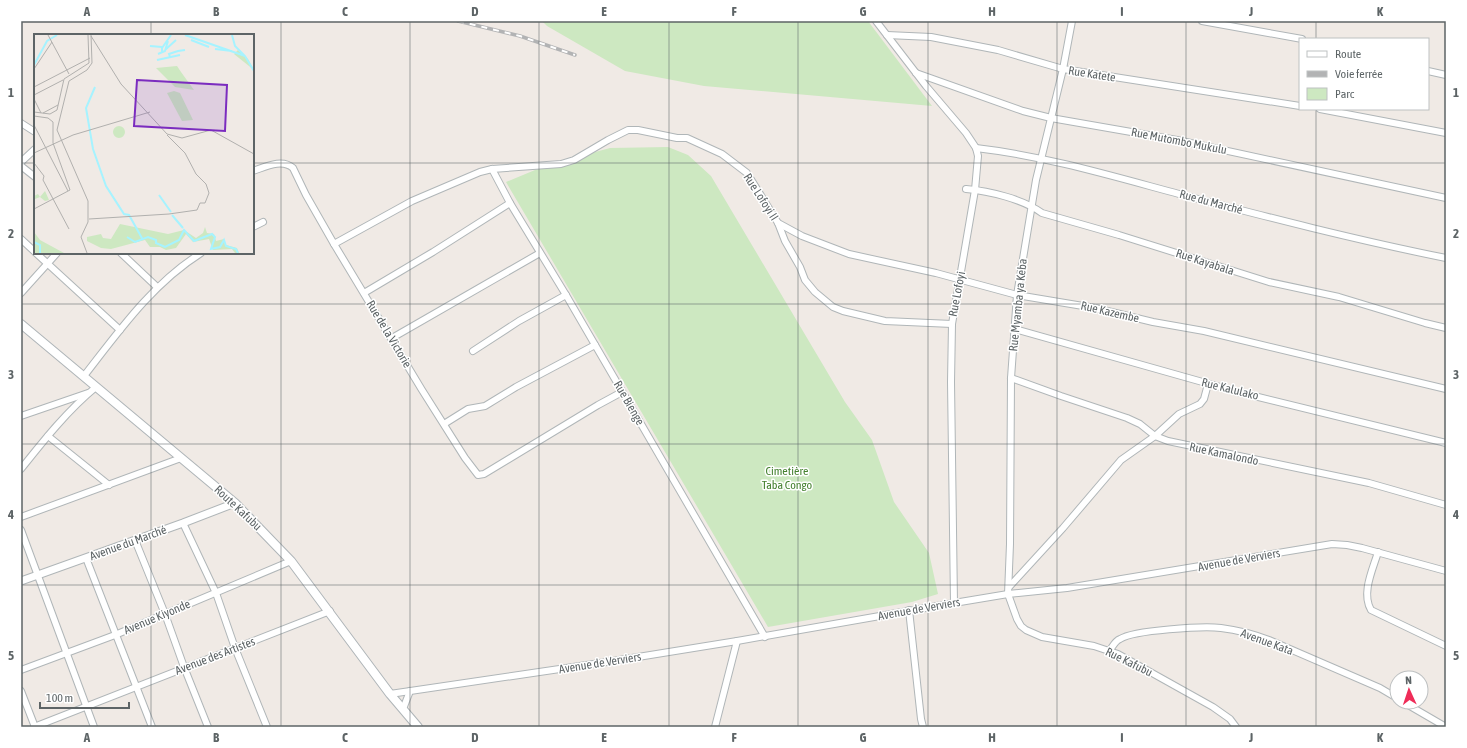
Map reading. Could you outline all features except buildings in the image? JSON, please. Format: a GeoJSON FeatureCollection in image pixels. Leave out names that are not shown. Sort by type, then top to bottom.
{"type":"FeatureCollection","features":[{"type":"Feature","properties":{"kind":"main road","name":"Route Kafubu"},"geometry":{"type":"LineString","coordinates":[[21,324],[84,376],[93,389],[181,458],[235,503],[291,561],[330,611],[390,694],[418,727]]}},
{"type":"Feature","properties":{"kind":"street"},"geometry":{"type":"LineString","coordinates":[[876,21],[916,73],[954,118],[976,148]]}},
{"type":"Feature","properties":{"kind":"street","name":"Rue Myamba ya Keba"},"geometry":{"type":"LineString","coordinates":[[1008,594],[1010,544],[1011,378],[1018,295],[1041,158],[1063,69],[1072,21]]}},
{"type":"Feature","properties":{"kind":"street"},"geometry":{"type":"LineString","coordinates":[[1202,21],[1299,38]]}},
{"type":"Feature","properties":{"kind":"street","name":"Rue Katete"},"geometry":{"type":"LineString","coordinates":[[887,35],[931,37],[998,50],[1063,69],[1299,106]]}},
{"type":"Feature","properties":{"kind":"street"},"geometry":{"type":"LineString","coordinates":[[1429,71],[1446,75]]}},
{"type":"Feature","properties":{"kind":"street","name":"Rue Mutombo Mukulu"},"geometry":{"type":"LineString","coordinates":[[916,73],[1023,111],[1050,118],[1177,140],[1446,198]]}},
{"type":"Feature","properties":{"kind":"street"},"geometry":{"type":"LineString","coordinates":[[1325,110],[1446,132]]}},
{"type":"Feature","properties":{"kind":"street"},"geometry":{"type":"LineString","coordinates":[[21,123],[34,131]]}},
{"type":"Feature","properties":{"kind":"street","name":"Rue Lofoyi II"},"geometry":{"type":"LineString","coordinates":[[334,244],[423,196],[480,172],[492,169],[561,164],[574,160],[628,130],[638,130],[677,138],[687,138],[722,154],[747,172],[778,224],[805,280],[815,292],[837,309],[885,321],[952,324]]}},
{"type":"Feature","properties":{"kind":"street","name":"Rue du Marché"},"geometry":{"type":"LineString","coordinates":[[976,148],[1041,158],[1128,179],[1301,225],[1446,258]]}},
{"type":"Feature","properties":{"kind":"street","name":"Rue Lofoyi"},"geometry":{"type":"LineString","coordinates":[[954,603],[951,382],[952,324],[976,190],[978,161],[976,148]]}},
{"type":"Feature","properties":{"kind":"street"},"geometry":{"type":"LineString","coordinates":[[21,162],[34,150]]}},
{"type":"Feature","properties":{"kind":"street","name":"Rue de la Victorie"},"geometry":{"type":"LineString","coordinates":[[254,171],[282,163],[292,166],[334,244],[422,390],[465,458],[478,475],[482,475],[622,392]]}},
{"type":"Feature","properties":{"kind":"street"},"geometry":{"type":"LineString","coordinates":[[21,166],[34,176]]}},
{"type":"Feature","properties":{"kind":"street","name":"Rue Bienge"},"geometry":{"type":"LineString","coordinates":[[492,169],[510,203],[566,295],[765,636]]}},
{"type":"Feature","properties":{"kind":"street","name":"Rue Kayabala"},"geometry":{"type":"LineString","coordinates":[[966,189],[1009,198],[1032,206],[1042,213],[1119,235],[1269,282],[1339,297],[1446,328]]}},
{"type":"Feature","properties":{"kind":"street"},"geometry":{"type":"LineString","coordinates":[[364,293],[434,252],[510,203]]}},
{"type":"Feature","properties":{"kind":"street"},"geometry":{"type":"LineString","coordinates":[[254,226],[263,222]]}},
{"type":"Feature","properties":{"kind":"street","name":"Rue Kazembe"},"geometry":{"type":"LineString","coordinates":[[778,224],[802,236],[849,254],[960,279],[1018,295],[1095,308],[1153,322],[1204,331],[1446,389]]}},
{"type":"Feature","properties":{"kind":"street"},"geometry":{"type":"LineString","coordinates":[[21,240],[34,250]]}},
{"type":"Feature","properties":{"kind":"street"},"geometry":{"type":"LineString","coordinates":[[392,338],[540,253]]}},
{"type":"Feature","properties":{"kind":"street"},"geometry":{"type":"LineString","coordinates":[[38,254],[120,330]]}},
{"type":"Feature","properties":{"kind":"street"},"geometry":{"type":"LineString","coordinates":[[21,293],[56,254]]}},
{"type":"Feature","properties":{"kind":"street"},"geometry":{"type":"LineString","coordinates":[[122,254],[157,287]]}},
{"type":"Feature","properties":{"kind":"street"},"geometry":{"type":"LineString","coordinates":[[84,376],[141,304],[157,287],[171,273],[200,254]]}},
{"type":"Feature","properties":{"kind":"street"},"geometry":{"type":"LineString","coordinates":[[473,351],[518,322],[566,295]]}},
{"type":"Feature","properties":{"kind":"street","name":"Rue Kalulako"},"geometry":{"type":"LineString","coordinates":[[1015,329],[1208,384],[1446,444]]}},
{"type":"Feature","properties":{"kind":"street"},"geometry":{"type":"LineString","coordinates":[[444,424],[468,409],[485,406],[516,387],[595,345]]}},
{"type":"Feature","properties":{"kind":"street","name":"Rue Kamalondo"},"geometry":{"type":"LineString","coordinates":[[1011,378],[1074,401],[1127,418],[1140,424],[1155,436],[1179,444],[1369,483],[1446,505]]}},
{"type":"Feature","properties":{"kind":"street"},"geometry":{"type":"LineString","coordinates":[[1009,587],[1063,528],[1113,468],[1121,460],[1155,436],[1180,414],[1200,404],[1204,399],[1208,384]]}},
{"type":"Feature","properties":{"kind":"street"},"geometry":{"type":"LineString","coordinates":[[21,416],[93,389]]}},
{"type":"Feature","properties":{"kind":"street"},"geometry":{"type":"LineString","coordinates":[[21,469],[48,436],[93,389]]}},
{"type":"Feature","properties":{"kind":"street"},"geometry":{"type":"LineString","coordinates":[[48,436],[109,485]]}},
{"type":"Feature","properties":{"kind":"street"},"geometry":{"type":"LineString","coordinates":[[21,517],[181,458]]}},
{"type":"Feature","properties":{"kind":"street","name":"Avenue du Marché"},"geometry":{"type":"LineString","coordinates":[[21,581],[235,503]]}},
{"type":"Feature","properties":{"kind":"street"},"geometry":{"type":"LineString","coordinates":[[183,523],[216,593],[235,648],[267,727]]}},
{"type":"Feature","properties":{"kind":"street"},"geometry":{"type":"LineString","coordinates":[[21,530],[94,727]]}},
{"type":"Feature","properties":{"kind":"street"},"geometry":{"type":"LineString","coordinates":[[135,540],[208,727]]}},
{"type":"Feature","properties":{"kind":"street","name":"Avenue de Verviers"},"geometry":{"type":"LineString","coordinates":[[390,694],[592,665],[737,642],[909,610],[1008,594],[1067,588],[1332,544],[1347,545],[1378,552],[1446,571]]}},
{"type":"Feature","properties":{"kind":"street"},"geometry":{"type":"LineString","coordinates":[[1378,552],[1369,583],[1367,599],[1371,610],[1446,646]]}},
{"type":"Feature","properties":{"kind":"street"},"geometry":{"type":"LineString","coordinates":[[86,558],[152,727]]}},
{"type":"Feature","properties":{"kind":"street","name":"Avenue Kiyonde"},"geometry":{"type":"LineString","coordinates":[[21,670],[115,635],[291,561]]}},
{"type":"Feature","properties":{"kind":"street","name":"Rue Kafubu"},"geometry":{"type":"LineString","coordinates":[[1008,594],[1017,619],[1021,626],[1026,630],[1042,637],[1110,650],[1213,707],[1230,719],[1236,727]]}},
{"type":"Feature","properties":{"kind":"street"},"geometry":{"type":"LineString","coordinates":[[909,610],[923,727]]}},
{"type":"Feature","properties":{"kind":"street","name":"Avenue des Artistes"},"geometry":{"type":"LineString","coordinates":[[35,727],[184,667],[330,611]]}},
{"type":"Feature","properties":{"kind":"street","name":"Avenue Kata"},"geometry":{"type":"LineString","coordinates":[[1110,650],[1119,639],[1135,633],[1181,629],[1221,628],[1269,640],[1389,693]]}},
{"type":"Feature","properties":{"kind":"street"},"geometry":{"type":"LineString","coordinates":[[715,727],[737,642]]}},
{"type":"Feature","properties":{"kind":"street"},"geometry":{"type":"LineString","coordinates":[[21,691],[35,727]]}},
{"type":"Feature","properties":{"kind":"street"},"geometry":{"type":"LineString","coordinates":[[403,709],[410,691]]}},
{"type":"Feature","properties":{"kind":"street"},"geometry":{"type":"LineString","coordinates":[[1416,710],[1446,727]]}},
{"type":"Feature","properties":{"kind":"green space"},"geometry":{"type":"Polygon","coordinates":[[[542,21],[868,21],[932,106],[704,86],[625,71],[547,26],[542,21]]]}},
{"type":"Feature","properties":{"kind":"green space","name":"Cimetière Taba Congo"},"geometry":{"type":"Polygon","coordinates":[[[668,147],[688,155],[711,176],[845,402],[872,440],[894,502],[929,553],[938,594],[912,602],[768,627],[506,182],[547,165],[610,148],[668,147]]]}},
{"type":"Feature","properties":{"kind":"railway"},"geometry":{"type":"LineString","coordinates":[[458,21],[520,36],[575,55]]}}]}
